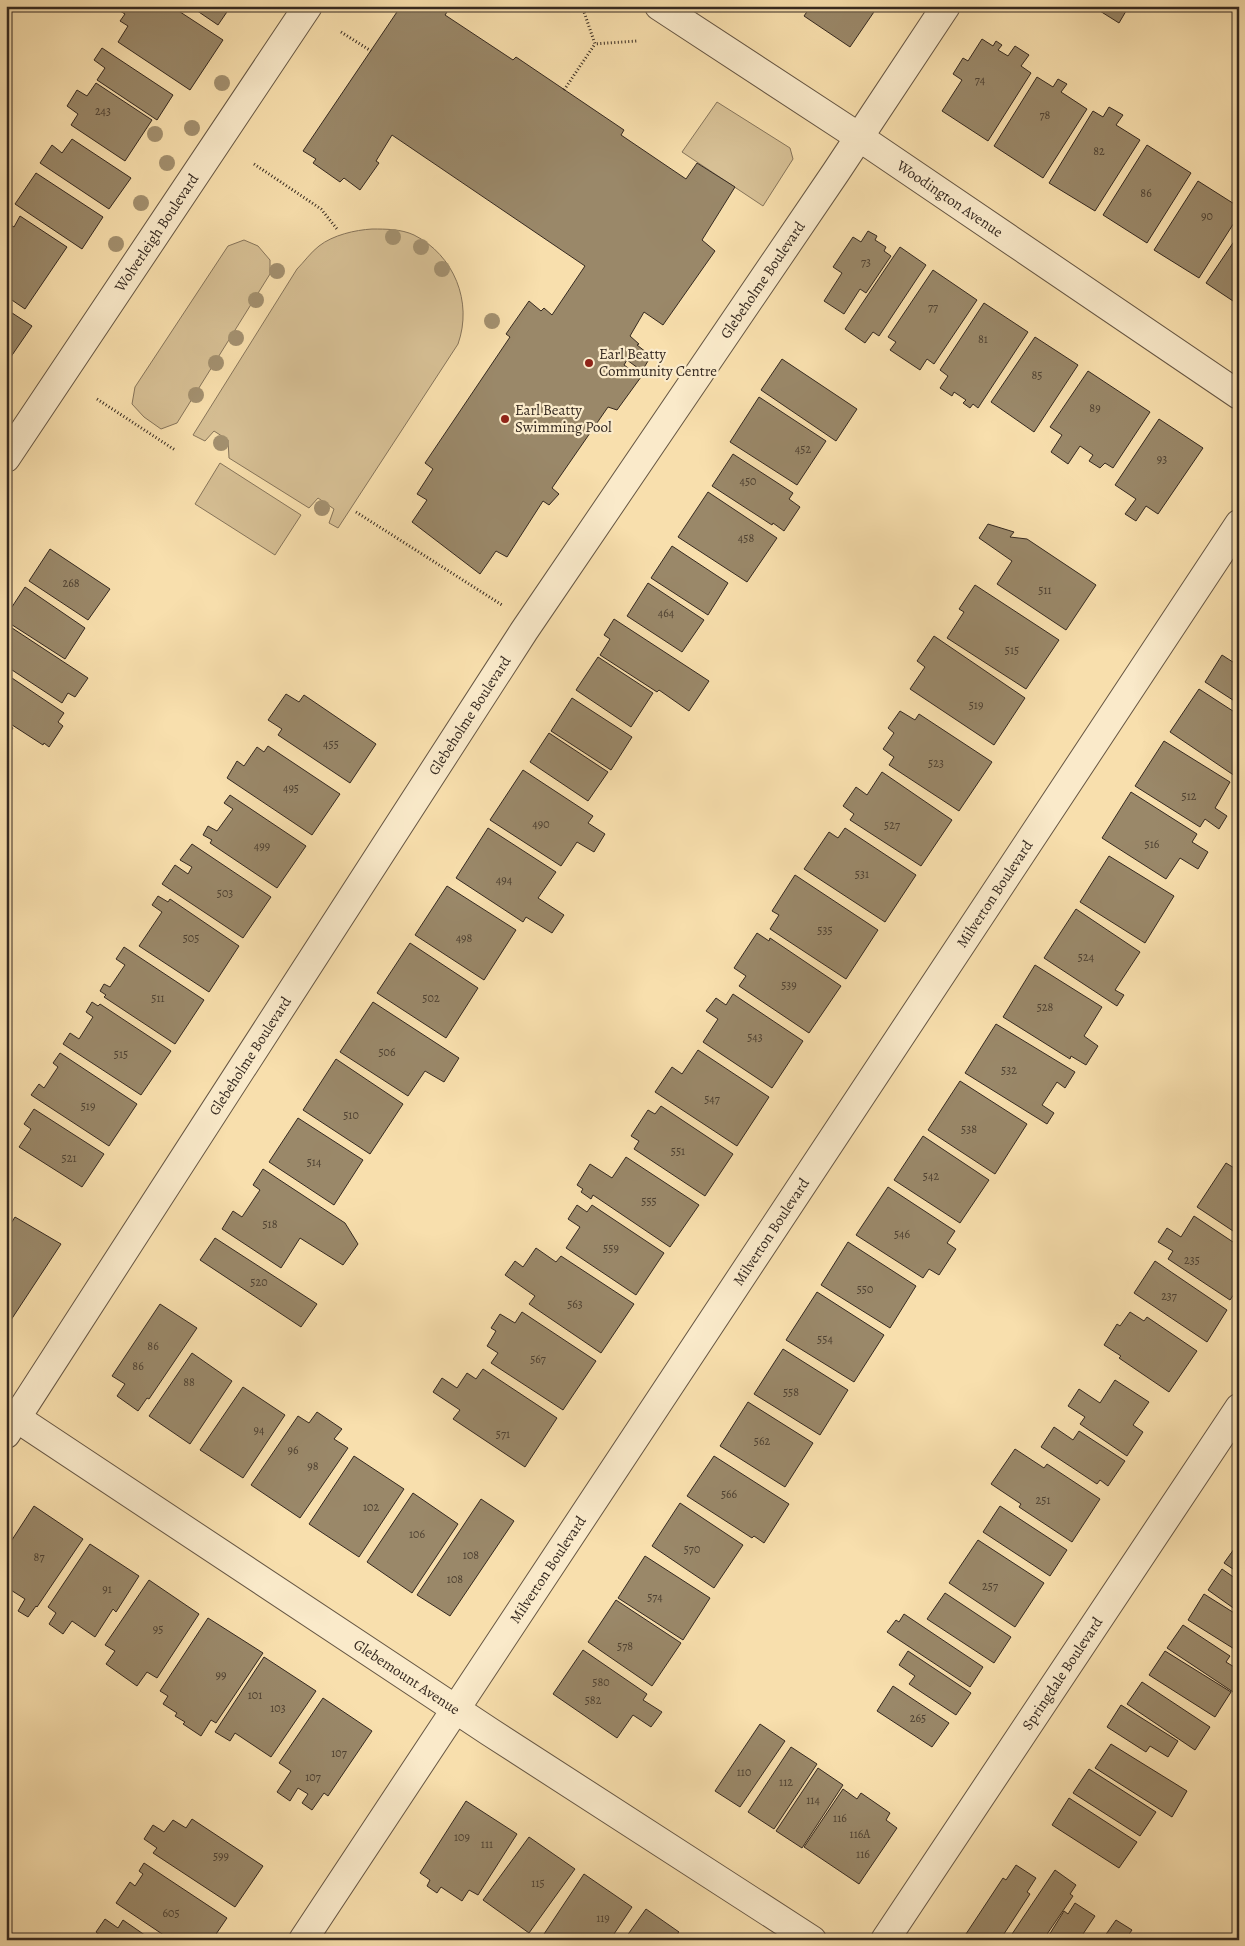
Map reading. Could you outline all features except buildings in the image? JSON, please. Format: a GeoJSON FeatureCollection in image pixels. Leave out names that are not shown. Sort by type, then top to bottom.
{"type":"FeatureCollection","features":[{"type":"Feature","properties":{"kind":"street","name":"Wolverleigh Boulevard"},"geometry":{"type":"LineString","coordinates":[[6,458],[308,6]]}},
{"type":"Feature","properties":{"kind":"street","name":"Woodington Avenue"},"geometry":{"type":"LineString","coordinates":[[659,6],[859,137],[1239,395]]}},
{"type":"Feature","properties":{"kind":"street","name":"Glebeholme Boulevard"},"geometry":{"type":"LineString","coordinates":[[10,1421],[524,631],[946,6]]}},
{"type":"Feature","properties":{"kind":"street","name":"Milverton Boulevard"},"geometry":{"type":"LineString","coordinates":[[303,1940],[1239,524]]}},
{"type":"Feature","properties":{"kind":"street","name":"Springdale Boulevard"},"geometry":{"type":"LineString","coordinates":[[884,1940],[1239,1408]]}},
{"type":"Feature","properties":{"kind":"street","name":"Glebemount Avenue"},"geometry":{"type":"LineString","coordinates":[[10,1421],[812,1940]]}},
{"type":"Feature","properties":{"kind":"path"},"geometry":{"type":"LineString","coordinates":[[582,6],[594,44]]}},
{"type":"Feature","properties":{"kind":"path"},"geometry":{"type":"LineString","coordinates":[[342,32],[371,51]]}},
{"type":"Feature","properties":{"kind":"path"},"geometry":{"type":"LineString","coordinates":[[594,44],[637,41]]}},
{"type":"Feature","properties":{"kind":"path"},"geometry":{"type":"LineString","coordinates":[[564,90],[594,44]]}},
{"type":"Feature","properties":{"kind":"path"},"geometry":{"type":"LineString","coordinates":[[254,164],[321,209],[337,229]]}},
{"type":"Feature","properties":{"kind":"path"},"geometry":{"type":"LineString","coordinates":[[97,398],[175,450]]}},
{"type":"Feature","properties":{"kind":"path"},"geometry":{"type":"LineString","coordinates":[[356,512],[504,606]]}},
{"type":"Feature","properties":{"kind":"shaded area"},"geometry":{"type":"Polygon","coordinates":[[[717,102],[790,148],[793,159],[763,206],[682,152],[717,102]]]}},
{"type":"Feature","properties":{"kind":"shaded area"},"geometry":{"type":"Polygon","coordinates":[[[372,229],[409,233],[428,244],[440,255],[457,281],[463,312],[462,328],[458,344],[338,528],[329,523],[334,509],[318,498],[309,508],[229,458],[228,440],[214,431],[205,441],[193,435],[297,269],[316,248],[325,242],[351,232],[372,229]]]}},
{"type":"Feature","properties":{"kind":"shaded area"},"geometry":{"type":"Polygon","coordinates":[[[244,240],[258,246],[270,260],[270,274],[177,423],[161,429],[144,417],[132,404],[135,387],[228,246],[244,240]]]}},
{"type":"Feature","properties":{"kind":"shaded area"},"geometry":{"type":"Polygon","coordinates":[[[220,463],[301,515],[275,555],[195,504],[220,463]]]}},
{"type":"Feature","properties":{"kind":"place","name":"Earl Beatty Community Centre"},"geometry":{"type":"Point","coordinates":[589,363]}},
{"type":"Feature","properties":{"kind":"place","name":"Earl Beatty Swimming Pool"},"geometry":{"type":"Point","coordinates":[505,419]}}]}
